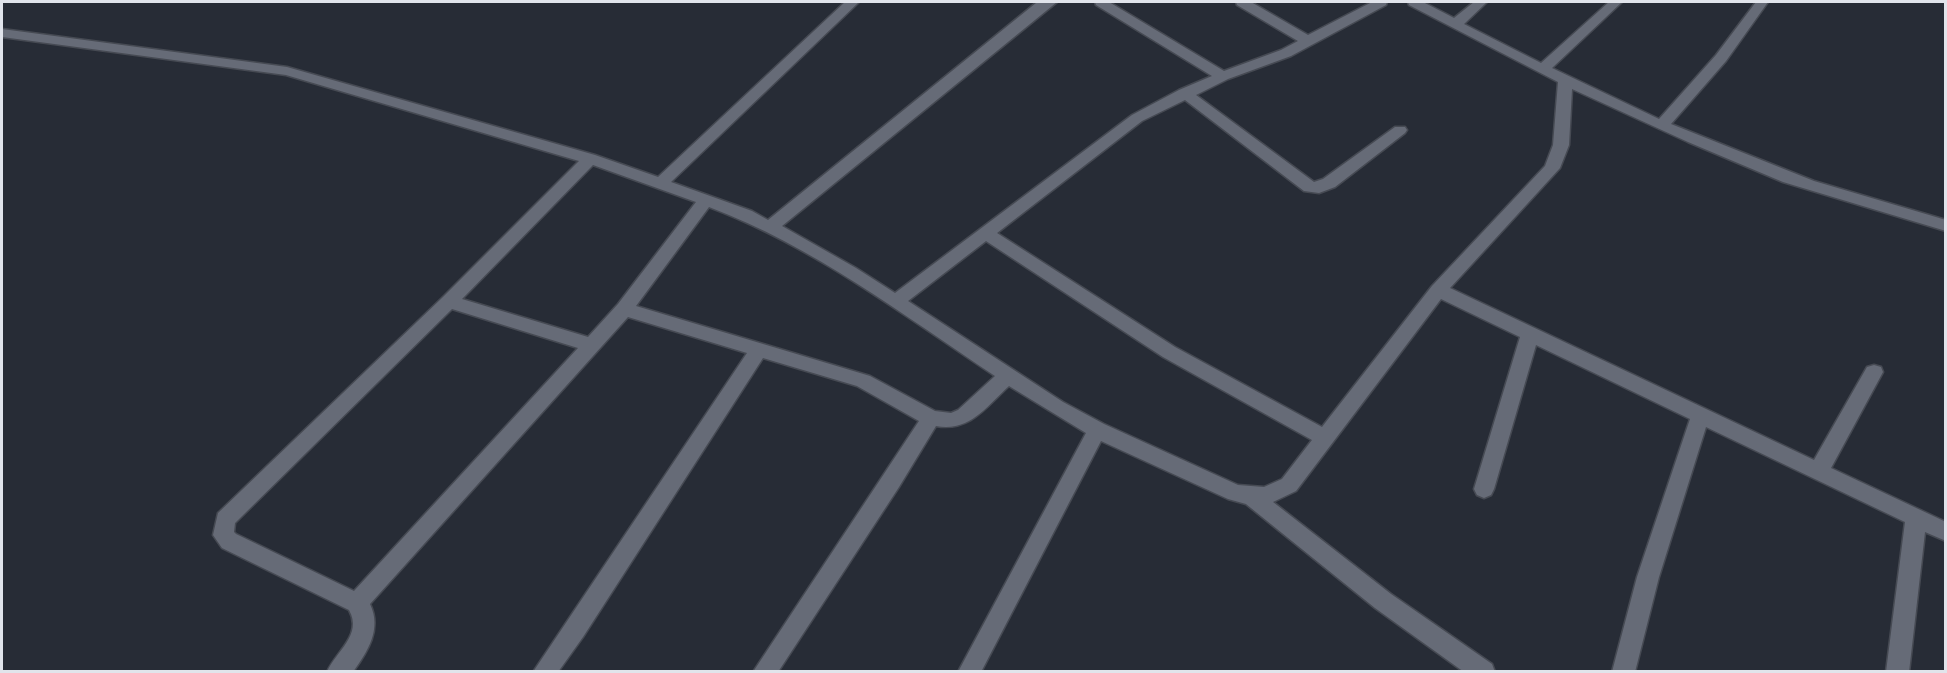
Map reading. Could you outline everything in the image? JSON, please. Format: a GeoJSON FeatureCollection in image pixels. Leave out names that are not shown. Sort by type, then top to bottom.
{"type":"FeatureCollection","features":[{"type":"Feature","properties":{"kind":"street"},"geometry":{"type":"LineString","coordinates":[[660,184],[852,2]]}},
{"type":"Feature","properties":{"kind":"street"},"geometry":{"type":"LineString","coordinates":[[770,227],[1041,6],[1050,2]]}},
{"type":"Feature","properties":{"kind":"street"},"geometry":{"type":"LineString","coordinates":[[1101,2],[1121,5],[1223,76]]}},
{"type":"Feature","properties":{"kind":"street"},"geometry":{"type":"LineString","coordinates":[[1242,2],[1308,42]]}},
{"type":"Feature","properties":{"kind":"street"},"geometry":{"type":"LineString","coordinates":[[895,302],[1118,131],[1184,93],[1286,53],[1380,2]]}},
{"type":"Feature","properties":{"kind":"street"},"geometry":{"type":"LineString","coordinates":[[1414,2],[1565,81],[1790,178],[1946,226]]}},
{"type":"Feature","properties":{"kind":"street"},"geometry":{"type":"LineString","coordinates":[[1456,24],[1481,2]]}},
{"type":"Feature","properties":{"kind":"street"},"geometry":{"type":"LineString","coordinates":[[1542,70],[1616,2]]}},
{"type":"Feature","properties":{"kind":"street"},"geometry":{"type":"LineString","coordinates":[[1663,124],[1721,58],[1762,2]]}},
{"type":"Feature","properties":{"kind":"street"},"geometry":{"type":"LineString","coordinates":[[2,33],[287,71],[590,159],[706,200],[770,227],[850,272],[1056,407],[1097,430],[1235,493],[1253,498],[1383,601],[1484,672]]}},
{"type":"Feature","properties":{"kind":"street"},"geometry":{"type":"LineString","coordinates":[[1253,498],[1275,494],[1289,485],[1438,290],[1552,168],[1562,145],[1565,81]]}},
{"type":"Feature","properties":{"kind":"street"},"geometry":{"type":"LineString","coordinates":[[1184,93],[1310,187],[1319,188],[1329,183],[1400,130]]}},
{"type":"Feature","properties":{"kind":"street"},"geometry":{"type":"LineString","coordinates":[[338,672],[356,649],[362,633],[364,616],[357,603],[229,541],[224,535],[225,519],[449,302],[590,159]]}},
{"type":"Feature","properties":{"kind":"street"},"geometry":{"type":"LineString","coordinates":[[357,603],[624,309],[706,200]]}},
{"type":"Feature","properties":{"kind":"street"},"geometry":{"type":"LineString","coordinates":[[986,233],[1169,352],[1325,438]]}},
{"type":"Feature","properties":{"kind":"street"},"geometry":{"type":"LineString","coordinates":[[1438,290],[1946,532]]}},
{"type":"Feature","properties":{"kind":"street"},"geometry":{"type":"LineString","coordinates":[[449,302],[591,345]]}},
{"type":"Feature","properties":{"kind":"street"},"geometry":{"type":"LineString","coordinates":[[624,309],[863,381],[931,418],[952,421],[965,415],[1008,375]]}},
{"type":"Feature","properties":{"kind":"street"},"geometry":{"type":"LineString","coordinates":[[1484,489],[1530,335]]}},
{"type":"Feature","properties":{"kind":"street"},"geometry":{"type":"LineString","coordinates":[[544,672],[575,630],[759,350]]}},
{"type":"Feature","properties":{"kind":"street"},"geometry":{"type":"LineString","coordinates":[[1818,472],[1874,372]]}},
{"type":"Feature","properties":{"kind":"street"},"geometry":{"type":"LineString","coordinates":[[1623,672],[1648,577],[1700,416]]}},
{"type":"Feature","properties":{"kind":"street"},"geometry":{"type":"LineString","coordinates":[[764,672],[892,481],[931,418]]}},
{"type":"Feature","properties":{"kind":"street"},"geometry":{"type":"LineString","coordinates":[[969,672],[1097,430]]}},
{"type":"Feature","properties":{"kind":"street"},"geometry":{"type":"LineString","coordinates":[[1897,672],[1916,519]]}}]}
